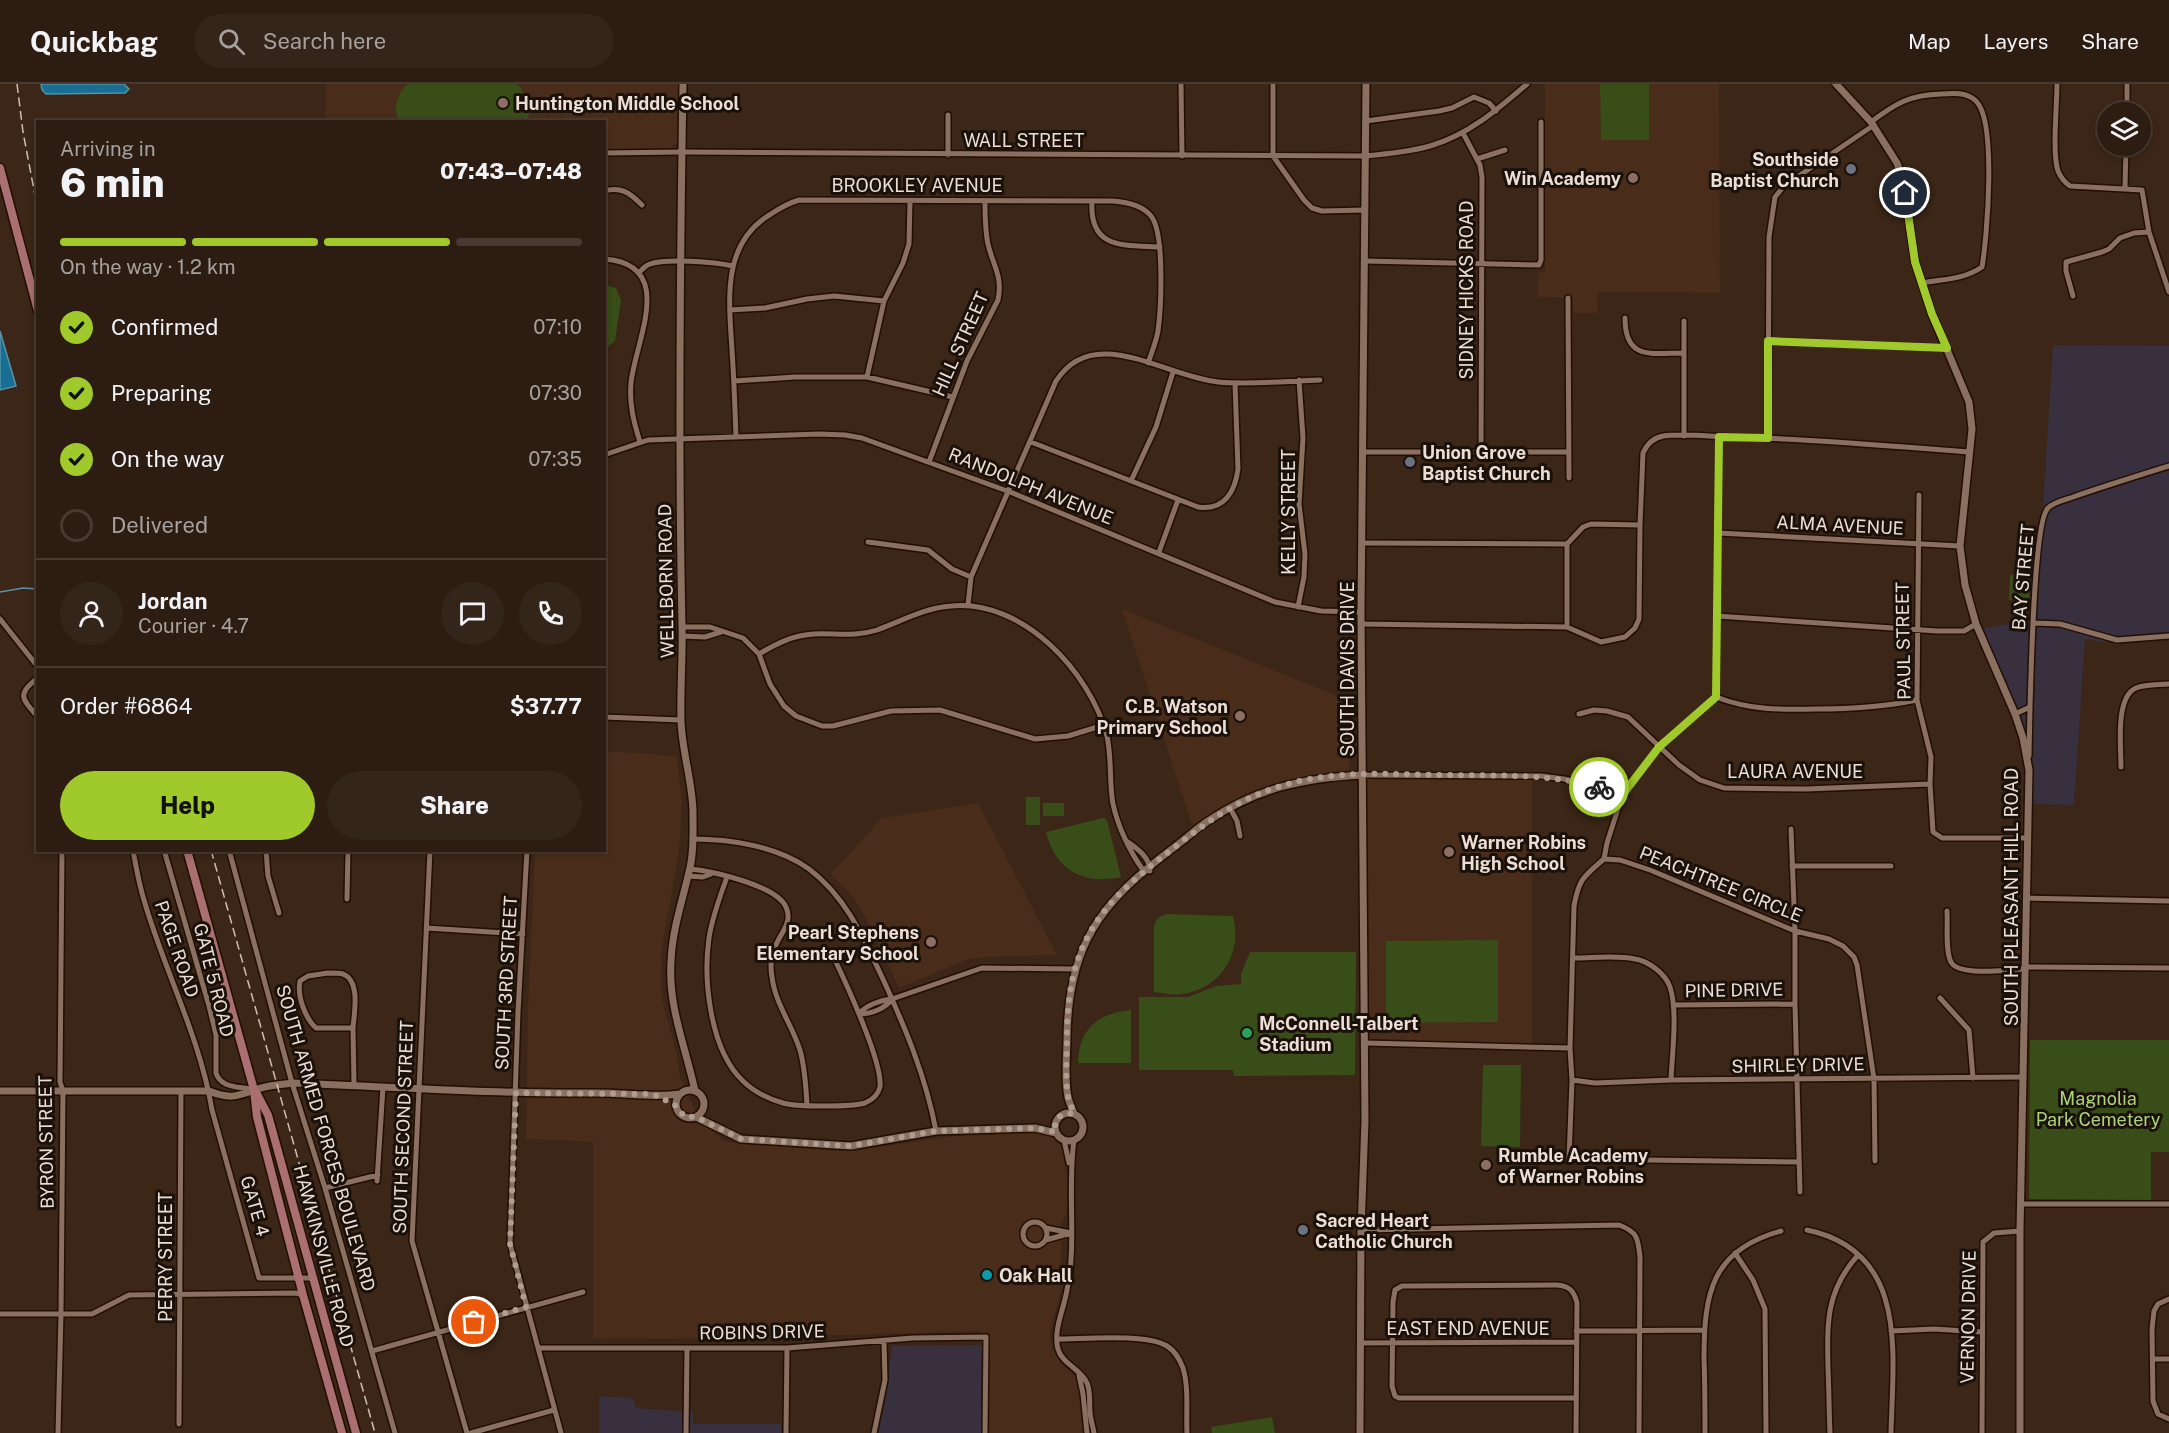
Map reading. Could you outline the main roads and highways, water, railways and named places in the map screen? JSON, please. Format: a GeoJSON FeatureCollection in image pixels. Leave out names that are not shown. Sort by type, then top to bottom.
{"type":"FeatureCollection","features":[{"type":"Feature","properties":{"kind":"main road"},"geometry":{"type":"LineString","coordinates":[[0,168],[36,303]]}},
{"type":"Feature","properties":{"kind":"main road","name":"HAWKINSVILLE ROAD"},"geometry":{"type":"LineString","coordinates":[[188,852],[254,1090],[257,1117],[298,1278],[342,1433]]}},
{"type":"Feature","properties":{"kind":"main road","name":"HAWKINSVILLE ROAD"},"geometry":{"type":"LineString","coordinates":[[254,1090],[268,1115],[356,1433]]}},
{"type":"Feature","properties":{"kind":"water"},"geometry":{"type":"Polygon","coordinates":[[[41,84],[124,84],[129,89],[125,93],[46,94],[41,84]]]}},
{"type":"Feature","properties":{"kind":"water"},"geometry":{"type":"Polygon","coordinates":[[[0,331],[16,386],[0,390],[0,331]]]}},
{"type":"Feature","properties":{"kind":"waterway"},"geometry":{"type":"LineString","coordinates":[[0,592],[23,588],[36,589]]}},
{"type":"Feature","properties":{"kind":"railway"},"geometry":{"type":"LineString","coordinates":[[17,84],[23,132],[36,200]]}},
{"type":"Feature","properties":{"kind":"railway"},"geometry":{"type":"LineString","coordinates":[[212,852],[375,1433]]}},
{"type":"Feature","properties":{"kind":"place","name":"Huntington Middle School"},"geometry":{"type":"Point","coordinates":[503,103]}},
{"type":"Feature","properties":{"kind":"place","name":"Southside Baptist Church"},"geometry":{"type":"Point","coordinates":[1851,169]}},
{"type":"Feature","properties":{"kind":"place","name":"Win Academy"},"geometry":{"type":"Point","coordinates":[1633,178]}},
{"type":"Feature","properties":{"kind":"place","name":"Union Grove Baptist Church"},"geometry":{"type":"Point","coordinates":[1410,462]}},
{"type":"Feature","properties":{"kind":"place","name":"C.B. Watson Primary School"},"geometry":{"type":"Point","coordinates":[1240,716]}},
{"type":"Feature","properties":{"kind":"place","name":"Warner Robins High School"},"geometry":{"type":"Point","coordinates":[1449,852]}},
{"type":"Feature","properties":{"kind":"place","name":"Pearl Stephens Elementary School"},"geometry":{"type":"Point","coordinates":[931,942]}},
{"type":"Feature","properties":{"kind":"place","name":"McConnell-Talbert Stadium"},"geometry":{"type":"Point","coordinates":[1247,1033]}},
{"type":"Feature","properties":{"kind":"place","name":"Rumble Academy of Warner Robins"},"geometry":{"type":"Point","coordinates":[1486,1165]}},
{"type":"Feature","properties":{"kind":"place","name":"Sacred Heart Catholic Church"},"geometry":{"type":"Point","coordinates":[1303,1230]}},
{"type":"Feature","properties":{"kind":"place","name":"Oak Hall"},"geometry":{"type":"Point","coordinates":[987,1275]}},
{"type":"Feature","properties":{"kind":"park label","name":"Magnolia Park Cemetery"},"geometry":{"type":"Point","coordinates":[2098,1108]}}]}
